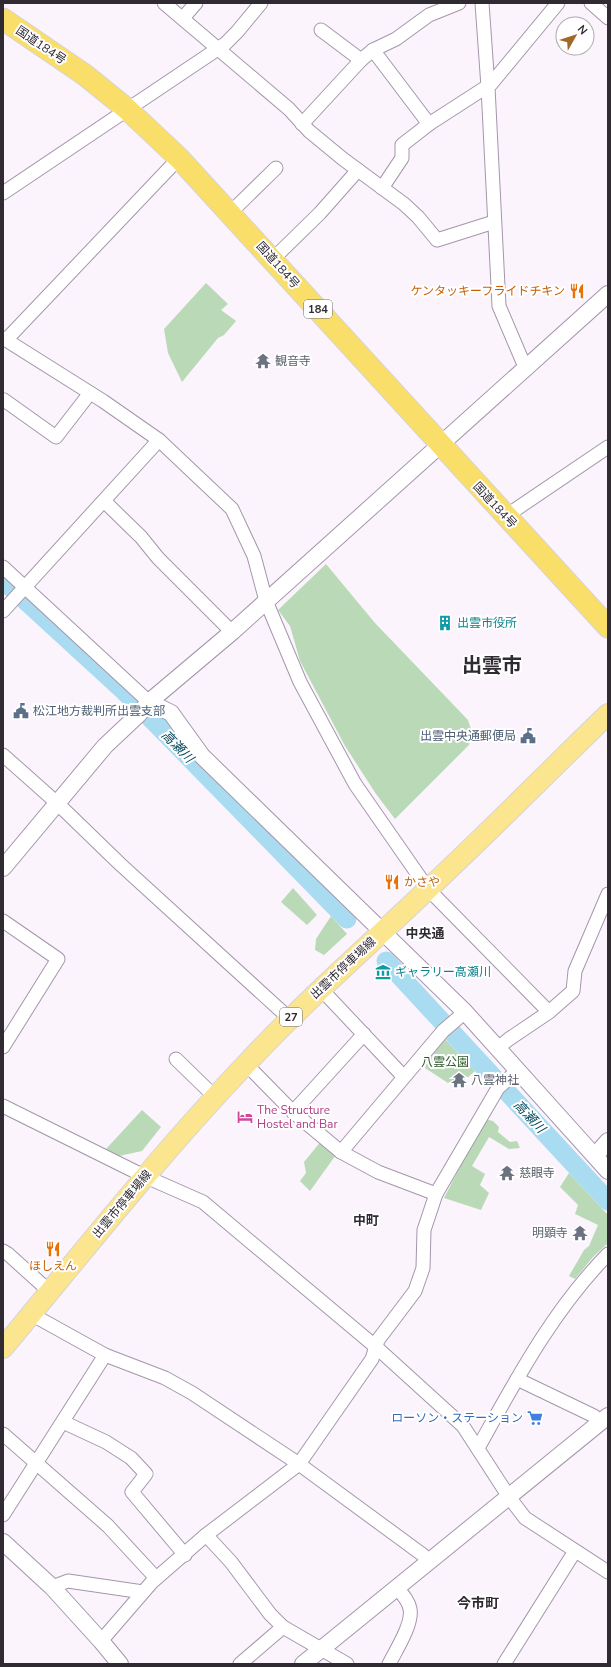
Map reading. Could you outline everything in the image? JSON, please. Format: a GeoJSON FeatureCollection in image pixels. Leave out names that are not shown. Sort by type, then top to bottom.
{"type":"FeatureCollection","features":[{"type":"Feature","properties":{"kind":"highway","name":"国道184号"},"geometry":{"type":"LineString","coordinates":[[3,19],[86,75],[179,158],[608,627]]}},
{"type":"Feature","properties":{"kind":"main road","name":"出雲市停車場線"},"geometry":{"type":"LineString","coordinates":[[3,1348],[144,1176],[246,1064],[320,989],[428,889],[608,714]]}},
{"type":"Feature","properties":{"kind":"street"},"geometry":{"type":"LineString","coordinates":[[164,3],[219,48],[288,109],[315,136],[418,217],[437,240],[494,222]]}},
{"type":"Feature","properties":{"kind":"street"},"geometry":{"type":"LineString","coordinates":[[183,18],[196,3]]}},
{"type":"Feature","properties":{"kind":"street"},"geometry":{"type":"LineString","coordinates":[[3,193],[219,48],[237,32],[261,3]]}},
{"type":"Feature","properties":{"kind":"street"},"geometry":{"type":"LineString","coordinates":[[302,124],[361,60],[373,50],[396,39],[429,15],[459,3]]}},
{"type":"Feature","properties":{"kind":"street"},"geometry":{"type":"LineString","coordinates":[[482,3],[488,87],[499,306],[525,367]]}},
{"type":"Feature","properties":{"kind":"street"},"geometry":{"type":"LineString","coordinates":[[382,188],[402,158],[402,145],[429,124],[488,87],[558,3]]}},
{"type":"Feature","properties":{"kind":"street"},"geometry":{"type":"LineString","coordinates":[[590,3],[608,18]]}},
{"type":"Feature","properties":{"kind":"street"},"geometry":{"type":"LineString","coordinates":[[321,30],[361,60]]}},
{"type":"Feature","properties":{"kind":"street"},"geometry":{"type":"LineString","coordinates":[[373,50],[429,124]]}},
{"type":"Feature","properties":{"kind":"street"},"geometry":{"type":"LineString","coordinates":[[179,158],[5,339],[90,393],[159,440],[232,509],[254,556],[266,602],[300,682],[355,784],[428,889],[549,1012]]}},
{"type":"Feature","properties":{"kind":"street"},"geometry":{"type":"LineString","coordinates":[[230,213],[276,168]]}},
{"type":"Feature","properties":{"kind":"street"},"geometry":{"type":"LineString","coordinates":[[273,259],[320,213],[358,170]]}},
{"type":"Feature","properties":{"kind":"street"},"geometry":{"type":"LineString","coordinates":[[3,868],[105,746],[149,702],[266,602],[525,367],[608,294]]}},
{"type":"Feature","properties":{"kind":"street"},"geometry":{"type":"LineString","coordinates":[[3,401],[4,400],[56,437],[90,393]]}},
{"type":"Feature","properties":{"kind":"street"},"geometry":{"type":"LineString","coordinates":[[3,611],[159,440]]}},
{"type":"Feature","properties":{"kind":"street"},"geometry":{"type":"LineString","coordinates":[[506,516],[608,447]]}},
{"type":"Feature","properties":{"kind":"street"},"geometry":{"type":"LineString","coordinates":[[104,501],[141,537],[158,558],[232,632]]}},
{"type":"Feature","properties":{"kind":"street"},"geometry":{"type":"LineString","coordinates":[[3,567],[149,702],[171,713],[202,756],[465,1012],[608,1171]]}},
{"type":"Feature","properties":{"kind":"street"},"geometry":{"type":"LineString","coordinates":[[3,755],[57,803],[126,869],[290,1019]]}},
{"type":"Feature","properties":{"kind":"street"},"geometry":{"type":"LineString","coordinates":[[498,1048],[549,1012],[573,991],[575,971],[608,894]]}},
{"type":"Feature","properties":{"kind":"street"},"geometry":{"type":"LineString","coordinates":[[3,921],[58,959],[3,1047]]}},
{"type":"Feature","properties":{"kind":"street"},"geometry":{"type":"LineString","coordinates":[[320,989],[403,1076]]}},
{"type":"Feature","properties":{"kind":"street"},"geometry":{"type":"LineString","coordinates":[[341,1152],[403,1076],[443,1031],[465,1012]]}},
{"type":"Feature","properties":{"kind":"street"},"geometry":{"type":"LineString","coordinates":[[293,1112],[364,1034]]}},
{"type":"Feature","properties":{"kind":"street"},"geometry":{"type":"LineString","coordinates":[[176,1059],[215,1097]]}},
{"type":"Feature","properties":{"kind":"street"},"geometry":{"type":"LineString","coordinates":[[246,1064],[293,1112],[341,1152],[378,1172],[436,1194]]}},
{"type":"Feature","properties":{"kind":"street"},"geometry":{"type":"LineString","coordinates":[[101,1641],[156,1578],[185,1555],[206,1535],[299,1464],[372,1359],[378,1340],[415,1291],[423,1268],[424,1230],[436,1194],[498,1088],[518,1070]]}},
{"type":"Feature","properties":{"kind":"street"},"geometry":{"type":"LineString","coordinates":[[3,1106],[144,1176],[203,1202],[376,1347],[463,1426],[509,1497],[525,1518],[608,1572]]}},
{"type":"Feature","properties":{"kind":"street"},"geometry":{"type":"LineString","coordinates":[[595,1156],[608,1141]]}},
{"type":"Feature","properties":{"kind":"street"},"geometry":{"type":"LineString","coordinates":[[3,1252],[8,1254],[49,1291]]}},
{"type":"Feature","properties":{"kind":"street"},"geometry":{"type":"LineString","coordinates":[[478,1448],[517,1379],[568,1301],[589,1274],[608,1254]]}},
{"type":"Feature","properties":{"kind":"street"},"geometry":{"type":"LineString","coordinates":[[31,1314],[105,1355],[165,1378],[192,1393],[299,1464],[423,1555],[430,1562]]}},
{"type":"Feature","properties":{"kind":"street"},"geometry":{"type":"LineString","coordinates":[[3,1515],[105,1355]]}},
{"type":"Feature","properties":{"kind":"street"},"geometry":{"type":"LineString","coordinates":[[303,1664],[604,1420],[517,1379]]}},
{"type":"Feature","properties":{"kind":"street"},"geometry":{"type":"LineString","coordinates":[[63,1422],[106,1442],[131,1458],[146,1474],[132,1492],[185,1555]]}},
{"type":"Feature","properties":{"kind":"street"},"geometry":{"type":"LineString","coordinates":[[3,1434],[108,1526],[156,1578]]}},
{"type":"Feature","properties":{"kind":"street"},"geometry":{"type":"LineString","coordinates":[[206,1535],[231,1562],[270,1614],[283,1627],[348,1664]]}},
{"type":"Feature","properties":{"kind":"street"},"geometry":{"type":"LineString","coordinates":[[3,1542],[52,1587],[120,1664]]}},
{"type":"Feature","properties":{"kind":"street"},"geometry":{"type":"LineString","coordinates":[[504,1664],[575,1551]]}},
{"type":"Feature","properties":{"kind":"street"},"geometry":{"type":"LineString","coordinates":[[52,1587],[68,1580],[143,1592]]}},
{"type":"Feature","properties":{"kind":"street"},"geometry":{"type":"LineString","coordinates":[[389,1664],[410,1621],[410,1609],[407,1600],[398,1588]]}},
{"type":"Feature","properties":{"kind":"street"},"geometry":{"type":"LineString","coordinates":[[240,1664],[283,1627]]}},
{"type":"Feature","properties":{"kind":"green space"},"geometry":{"type":"Polygon","coordinates":[[[206,283],[228,304],[221,310],[236,321],[224,335],[218,338],[182,382],[168,353],[164,329],[206,283]]]}},
{"type":"Feature","properties":{"kind":"green space"},"geometry":{"type":"Polygon","coordinates":[[[326,564],[375,623],[468,720],[472,732],[469,745],[395,819],[376,794],[345,746],[300,661],[290,626],[278,610],[326,564]]]}},
{"type":"Feature","properties":{"kind":"green space"},"geometry":{"type":"Polygon","coordinates":[[[293,888],[317,915],[307,925],[281,902],[293,888]]]}},
{"type":"Feature","properties":{"kind":"green space"},"geometry":{"type":"Polygon","coordinates":[[[331,916],[347,934],[324,955],[315,950],[316,939],[331,916]]]}},
{"type":"Feature","properties":{"kind":"green space","name":"八雲公園"},"geometry":{"type":"Polygon","coordinates":[[[444,1038],[475,1071],[466,1079],[448,1083],[425,1068],[428,1058],[444,1038]]]}},
{"type":"Feature","properties":{"kind":"green space"},"geometry":{"type":"Polygon","coordinates":[[[142,1110],[161,1127],[142,1151],[119,1156],[106,1149],[142,1110]]]}},
{"type":"Feature","properties":{"kind":"green space"},"geometry":{"type":"Polygon","coordinates":[[[485,1119],[493,1121],[499,1127],[498,1132],[510,1142],[517,1141],[520,1148],[509,1149],[489,1137],[472,1166],[485,1174],[480,1185],[489,1193],[481,1210],[444,1198],[485,1119]]]}},
{"type":"Feature","properties":{"kind":"green space"},"geometry":{"type":"Polygon","coordinates":[[[322,1140],[338,1152],[310,1191],[300,1181],[306,1173],[304,1162],[322,1140]]]}},
{"type":"Feature","properties":{"kind":"green space"},"geometry":{"type":"Polygon","coordinates":[[[569,1173],[608,1215],[608,1243],[593,1257],[575,1279],[569,1276],[584,1250],[589,1246],[598,1225],[575,1214],[578,1205],[560,1187],[569,1173]]]}},
{"type":"Feature","properties":{"kind":"waterway","name":"高瀬川"},"geometry":{"type":"LineString","coordinates":[[3,580],[125,692],[347,919]]}},
{"type":"Feature","properties":{"kind":"waterway","name":"高瀬川"},"geometry":{"type":"LineString","coordinates":[[386,961],[608,1201]]}},
{"type":"Feature","properties":{"kind":"place","name":"ケンタッキーフライドチキン"},"geometry":{"type":"Point","coordinates":[577,291]}},
{"type":"Feature","properties":{"kind":"place","name":"観音寺"},"geometry":{"type":"Point","coordinates":[263,361]}},
{"type":"Feature","properties":{"kind":"place","name":"出雲市役所"},"geometry":{"type":"Point","coordinates":[445,623]}},
{"type":"Feature","properties":{"kind":"place","name":"松江地方裁判所出雲支部"},"geometry":{"type":"Point","coordinates":[21,711]}},
{"type":"Feature","properties":{"kind":"place","name":"出雲中央通郵便局"},"geometry":{"type":"Point","coordinates":[528,736]}},
{"type":"Feature","properties":{"kind":"place","name":"かさや"},"geometry":{"type":"Point","coordinates":[392,882]}},
{"type":"Feature","properties":{"kind":"place","name":"ギャラリー高瀬川"},"geometry":{"type":"Point","coordinates":[383,972]}},
{"type":"Feature","properties":{"kind":"place","name":"八雲神社"},"geometry":{"type":"Point","coordinates":[459,1080]}},
{"type":"Feature","properties":{"kind":"place","name":"The Structure Hostel and Bar"},"geometry":{"type":"Point","coordinates":[245,1117]}},
{"type":"Feature","properties":{"kind":"place","name":"慈眼寺"},"geometry":{"type":"Point","coordinates":[507,1173]}},
{"type":"Feature","properties":{"kind":"place","name":"明顕寺"},"geometry":{"type":"Point","coordinates":[580,1233]}},
{"type":"Feature","properties":{"kind":"place","name":"ほしえん"},"geometry":{"type":"Point","coordinates":[53,1249]}},
{"type":"Feature","properties":{"kind":"place","name":"ローソン・ステーション"},"geometry":{"type":"Point","coordinates":[535,1418]}},
{"type":"Feature","properties":{"kind":"district","name":"出雲市"},"geometry":{"type":"Point","coordinates":[492,665]}},
{"type":"Feature","properties":{"kind":"district","name":"中央通"},"geometry":{"type":"Point","coordinates":[425,933]}},
{"type":"Feature","properties":{"kind":"district","name":"中町"},"geometry":{"type":"Point","coordinates":[366,1220]}},
{"type":"Feature","properties":{"kind":"district","name":"今市町"},"geometry":{"type":"Point","coordinates":[478,1603]}}]}
